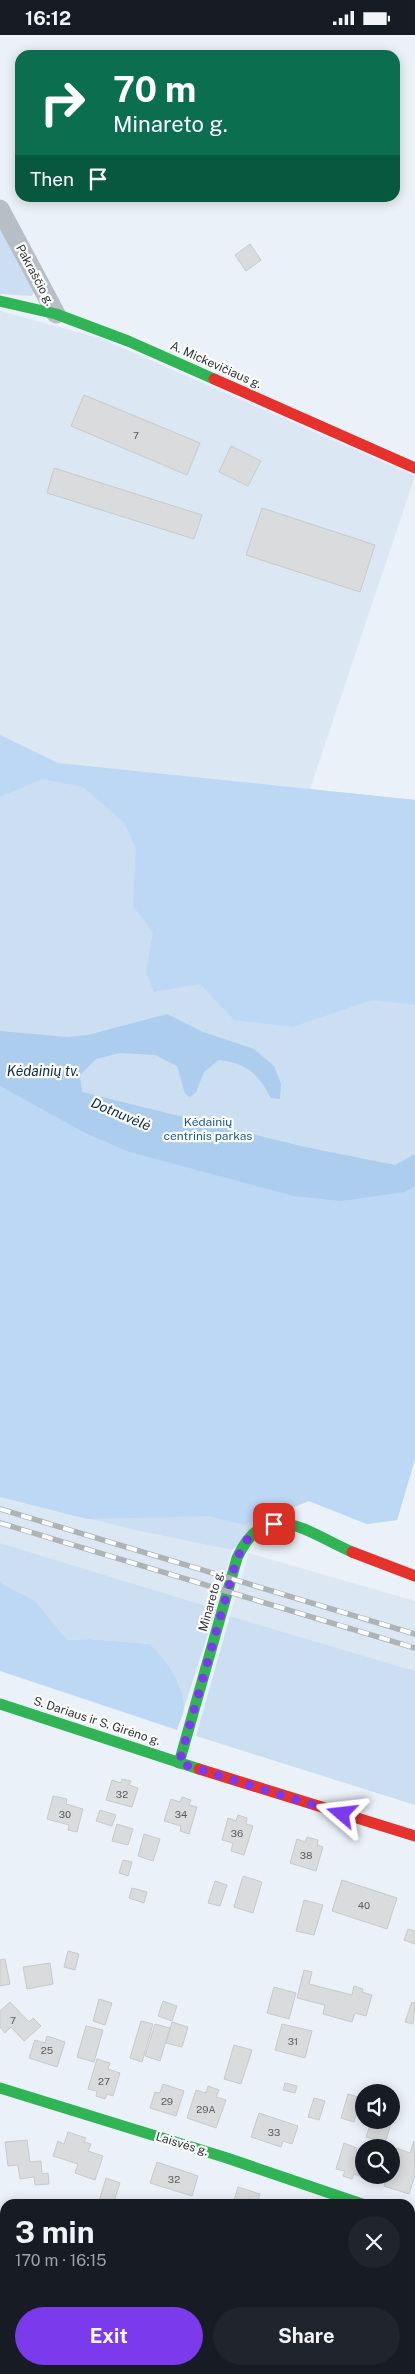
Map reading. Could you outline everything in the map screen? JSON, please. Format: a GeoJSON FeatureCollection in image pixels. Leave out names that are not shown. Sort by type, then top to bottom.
{"type":"FeatureCollection","features":[{"type":"Feature","properties":{"kind":"street","name":"Pakraščio g."},"geometry":{"type":"LineString","coordinates":[[0,209],[56,314]]}},
{"type":"Feature","properties":{"kind":"street","name":"A. Mickevičiaus g."},"geometry":{"type":"LineString","coordinates":[[0,301],[56,314],[128,341],[415,469]]}},
{"type":"Feature","properties":{"kind":"street","name":"Minareto g."},"geometry":{"type":"LineString","coordinates":[[179,1763],[237,1558],[251,1533],[274,1524],[287,1522],[347,1550],[415,1576]]}},
{"type":"Feature","properties":{"kind":"street","name":"S. Dariaus ir S. Girėno g."},"geometry":{"type":"LineString","coordinates":[[0,1704],[179,1763],[415,1836]]}},
{"type":"Feature","properties":{"kind":"street","name":"Laisvės g."},"geometry":{"type":"LineString","coordinates":[[0,2088],[227,2158],[347,2199]]}},
{"type":"Feature","properties":{"kind":"shaded area"},"geometry":{"type":"Polygon","coordinates":[[[0,311],[100,338],[415,476],[310,789],[58,763],[0,735],[0,311]]]}},
{"type":"Feature","properties":{"kind":"shaded area"},"geometry":{"type":"Polygon","coordinates":[[[0,735],[58,763],[415,800],[415,1005],[372,1000],[292,1027],[234,1020],[200,984],[154,992],[146,973],[153,932],[133,906],[136,849],[124,823],[83,787],[42,779],[0,797],[0,735]]]}},
{"type":"Feature","properties":{"kind":"shaded area"},"geometry":{"type":"Polygon","coordinates":[[[0,1086],[85,1133],[129,1152],[293,1196],[405,1192],[415,1186],[415,1459],[397,1520],[367,1524],[309,1501],[244,1525],[209,1516],[87,1519],[0,1497],[0,1086]]]}},
{"type":"Feature","properties":{"kind":"shaded area"},"geometry":{"type":"Polygon","coordinates":[[[0,1497],[139,1531],[232,1550],[216,1609],[0,1543],[0,1497]]]}},
{"type":"Feature","properties":{"kind":"shaded area"},"geometry":{"type":"Polygon","coordinates":[[[249,1553],[415,1601],[415,1671],[230,1616],[249,1553]]]}},
{"type":"Feature","properties":{"kind":"shaded area"},"geometry":{"type":"Polygon","coordinates":[[[0,1582],[35,1601],[67,1640],[89,1639],[150,1644],[162,1657],[177,1681],[183,1698],[184,1707],[177,1730],[0,1671],[0,1582]]]}},
{"type":"Feature","properties":{"kind":"green space"},"geometry":{"type":"Polygon","coordinates":[[[0,227],[34,292],[32,296],[0,294],[0,227]]]}},
{"type":"Feature","properties":{"kind":"green space","name":"Kėdainių centrinis parkas"},"geometry":{"type":"Polygon","coordinates":[[[0,735],[58,763],[415,800],[415,1459],[397,1520],[367,1524],[309,1501],[279,1514],[232,1550],[139,1531],[0,1497],[0,735]]]}},
{"type":"Feature","properties":{"kind":"green space"},"geometry":{"type":"Polygon","coordinates":[[[0,1543],[216,1609],[184,1708],[150,1644],[89,1639],[66,1640],[35,1601],[0,1582],[0,1543]]]}},
{"type":"Feature","properties":{"kind":"green space"},"geometry":{"type":"Polygon","coordinates":[[[230,1616],[415,1671],[415,1805],[196,1736],[230,1616]]]}},
{"type":"Feature","properties":{"kind":"water","name":"Kėdainių tv."},"geometry":{"type":"Polygon","coordinates":[[[167,1014],[203,1032],[254,1049],[274,1066],[281,1084],[280,1099],[271,1098],[251,1071],[237,1064],[219,1060],[204,1072],[196,1092],[190,1097],[185,1094],[177,1066],[155,1055],[120,1053],[96,1059],[80,1075],[82,1092],[305,1147],[395,1165],[415,1154],[415,1186],[405,1192],[341,1201],[293,1196],[129,1152],[85,1133],[0,1086],[0,1031],[67,1037],[88,1035],[167,1014]]]}},
{"type":"Feature","properties":{"kind":"building"},"geometry":{"type":"Polygon","coordinates":[[[250,244],[261,260],[246,271],[235,255],[250,244]]]}},
{"type":"Feature","properties":{"kind":"building"},"geometry":{"type":"Polygon","coordinates":[[[84,395],[200,443],[187,475],[71,426],[84,395]]]}},
{"type":"Feature","properties":{"kind":"building"},"geometry":{"type":"Polygon","coordinates":[[[231,446],[261,461],[248,486],[219,472],[231,446]]]}},
{"type":"Feature","properties":{"kind":"building"},"geometry":{"type":"Polygon","coordinates":[[[54,468],[202,515],[194,539],[47,493],[54,468]]]}},
{"type":"Feature","properties":{"kind":"building"},"geometry":{"type":"Polygon","coordinates":[[[262,508],[375,545],[360,592],[246,555],[262,508]]]}},
{"type":"Feature","properties":{"kind":"building"},"geometry":{"type":"Polygon","coordinates":[[[122,1779],[131,1781],[129,1785],[138,1788],[132,1807],[106,1800],[112,1780],[121,1783],[122,1779]]]}},
{"type":"Feature","properties":{"kind":"building"},"geometry":{"type":"Polygon","coordinates":[[[53,1796],[67,1799],[66,1804],[83,1809],[77,1832],[68,1830],[69,1825],[47,1819],[53,1796]]]}},
{"type":"Feature","properties":{"kind":"building"},"geometry":{"type":"Polygon","coordinates":[[[182,1797],[191,1800],[189,1805],[197,1807],[189,1834],[180,1831],[181,1826],[164,1821],[171,1799],[180,1802],[182,1797]]]}},
{"type":"Feature","properties":{"kind":"building"},"geometry":{"type":"Polygon","coordinates":[[[100,1810],[116,1815],[112,1826],[96,1821],[100,1810]]]}},
{"type":"Feature","properties":{"kind":"building"},"geometry":{"type":"Polygon","coordinates":[[[238,1815],[247,1818],[246,1824],[253,1826],[244,1855],[231,1851],[233,1843],[222,1840],[228,1818],[236,1821],[238,1815]]]}},
{"type":"Feature","properties":{"kind":"building"},"geometry":{"type":"Polygon","coordinates":[[[117,1824],[133,1829],[128,1845],[112,1841],[117,1824]]]}},
{"type":"Feature","properties":{"kind":"building"},"geometry":{"type":"Polygon","coordinates":[[[144,1834],[160,1839],[153,1861],[138,1856],[144,1834]]]}},
{"type":"Feature","properties":{"kind":"building"},"geometry":{"type":"Polygon","coordinates":[[[307,1837],[318,1840],[317,1845],[323,1847],[316,1871],[290,1863],[297,1839],[305,1842],[307,1837]]]}},
{"type":"Feature","properties":{"kind":"building"},"geometry":{"type":"Polygon","coordinates":[[[123,1860],[132,1862],[128,1876],[119,1873],[123,1860]]]}},
{"type":"Feature","properties":{"kind":"building"},"geometry":{"type":"Polygon","coordinates":[[[243,1876],[262,1882],[253,1913],[234,1907],[243,1876]]]}},
{"type":"Feature","properties":{"kind":"building"},"geometry":{"type":"Polygon","coordinates":[[[342,1880],[397,1898],[387,1929],[332,1911],[342,1880]]]}},
{"type":"Feature","properties":{"kind":"building"},"geometry":{"type":"Polygon","coordinates":[[[215,1881],[227,1885],[220,1906],[208,1903],[215,1881]]]}},
{"type":"Feature","properties":{"kind":"building"},"geometry":{"type":"Polygon","coordinates":[[[132,1888],[147,1892],[144,1903],[129,1898],[132,1888]]]}},
{"type":"Feature","properties":{"kind":"building"},"geometry":{"type":"Polygon","coordinates":[[[304,1900],[323,1905],[314,1935],[296,1931],[304,1900]]]}},
{"type":"Feature","properties":{"kind":"building"},"geometry":{"type":"Polygon","coordinates":[[[408,1929],[415,1931],[415,1944],[404,1940],[408,1929]]]}},
{"type":"Feature","properties":{"kind":"building"},"geometry":{"type":"Polygon","coordinates":[[[68,1951],[79,1954],[75,1970],[64,1967],[68,1951]]]}},
{"type":"Feature","properties":{"kind":"building"},"geometry":{"type":"Polygon","coordinates":[[[5,1959],[10,1984],[0,1986],[0,1960],[5,1959]]]}},
{"type":"Feature","properties":{"kind":"building"},"geometry":{"type":"Polygon","coordinates":[[[50,1963],[53,1984],[27,1989],[23,1967],[50,1963]]]}},
{"type":"Feature","properties":{"kind":"building"},"geometry":{"type":"Polygon","coordinates":[[[304,1970],[312,1972],[309,1984],[352,1995],[354,1986],[363,1989],[362,1992],[372,1995],[366,2016],[355,2013],[352,2022],[323,2014],[325,2005],[297,1998],[304,1970]]]}},
{"type":"Feature","properties":{"kind":"building"},"geometry":{"type":"Polygon","coordinates":[[[274,1987],[296,1993],[289,2019],[267,2013],[274,1987]]]}},
{"type":"Feature","properties":{"kind":"building"},"geometry":{"type":"Polygon","coordinates":[[[99,1999],[112,2003],[105,2025],[93,2021],[99,1999]]]}},
{"type":"Feature","properties":{"kind":"building"},"geometry":{"type":"Polygon","coordinates":[[[163,2001],[177,2006],[172,2021],[158,2016],[163,2001]]]}},
{"type":"Feature","properties":{"kind":"building"},"geometry":{"type":"Polygon","coordinates":[[[10,2002],[29,2022],[33,2018],[41,2026],[24,2041],[11,2027],[5,2033],[0,2027],[0,2011],[10,2002]]]}},
{"type":"Feature","properties":{"kind":"building"},"geometry":{"type":"Polygon","coordinates":[[[412,2002],[415,2003],[413,2024],[405,2022],[412,2002]]]}},
{"type":"Feature","properties":{"kind":"building"},"geometry":{"type":"Polygon","coordinates":[[[141,2021],[153,2024],[142,2062],[130,2058],[141,2021]]]}},
{"type":"Feature","properties":{"kind":"building"},"geometry":{"type":"Polygon","coordinates":[[[172,2022],[188,2027],[182,2047],[166,2043],[172,2022]]]}},
{"type":"Feature","properties":{"kind":"building"},"geometry":{"type":"Polygon","coordinates":[[[155,2024],[170,2028],[160,2061],[145,2056],[155,2024]]]}},
{"type":"Feature","properties":{"kind":"building"},"geometry":{"type":"Polygon","coordinates":[[[282,2024],[312,2031],[305,2058],[275,2050],[282,2024]]]}},
{"type":"Feature","properties":{"kind":"building"},"geometry":{"type":"Polygon","coordinates":[[[86,2026],[103,2030],[94,2062],[77,2057],[86,2026]]]}},
{"type":"Feature","properties":{"kind":"building"},"geometry":{"type":"Polygon","coordinates":[[[47,2036],[65,2042],[57,2067],[29,2058],[35,2040],[45,2043],[47,2036]]]}},
{"type":"Feature","properties":{"kind":"building"},"geometry":{"type":"Polygon","coordinates":[[[234,2045],[252,2050],[241,2084],[224,2079],[234,2045]]]}},
{"type":"Feature","properties":{"kind":"building"},"geometry":{"type":"Polygon","coordinates":[[[97,2059],[110,2063],[108,2069],[120,2073],[113,2096],[107,2094],[105,2099],[96,2096],[97,2091],[88,2089],[97,2059]]]}},
{"type":"Feature","properties":{"kind":"building"},"geometry":{"type":"Polygon","coordinates":[[[285,2083],[297,2086],[295,2093],[283,2090],[285,2083]]]}},
{"type":"Feature","properties":{"kind":"building"},"geometry":{"type":"Polygon","coordinates":[[[163,2084],[184,2091],[176,2116],[150,2108],[155,2092],[160,2093],[163,2084]]]}},
{"type":"Feature","properties":{"kind":"building"},"geometry":{"type":"Polygon","coordinates":[[[208,2086],[219,2090],[216,2097],[226,2100],[216,2128],[187,2118],[196,2090],[206,2093],[208,2086]]]}},
{"type":"Feature","properties":{"kind":"building"},"geometry":{"type":"Polygon","coordinates":[[[348,2094],[355,2096],[354,2122],[341,2118],[348,2094]]]}},
{"type":"Feature","properties":{"kind":"building"},"geometry":{"type":"Polygon","coordinates":[[[314,2098],[325,2101],[319,2120],[308,2117],[314,2098]]]}},
{"type":"Feature","properties":{"kind":"building"},"geometry":{"type":"Polygon","coordinates":[[[259,2113],[298,2126],[292,2144],[283,2141],[281,2147],[251,2137],[259,2113]]]}},
{"type":"Feature","properties":{"kind":"building"},"geometry":{"type":"Polygon","coordinates":[[[369,2129],[389,2129],[386,2139],[366,2137],[369,2129]]]}},
{"type":"Feature","properties":{"kind":"building"},"geometry":{"type":"Polygon","coordinates":[[[68,2132],[86,2138],[84,2142],[91,2144],[88,2151],[103,2156],[95,2180],[75,2173],[78,2164],[53,2156],[58,2141],[64,2144],[68,2132]]]}},
{"type":"Feature","properties":{"kind":"building"},"geometry":{"type":"Polygon","coordinates":[[[27,2140],[30,2162],[41,2161],[42,2174],[48,2173],[49,2184],[35,2185],[34,2177],[20,2179],[18,2165],[8,2166],[5,2142],[27,2140]]]}},
{"type":"Feature","properties":{"kind":"building"},"geometry":{"type":"Polygon","coordinates":[[[414,2141],[415,2175],[409,2194],[384,2186],[385,2184],[400,2184],[400,2149],[410,2153],[414,2141]]]}},
{"type":"Feature","properties":{"kind":"building"},"geometry":{"type":"Polygon","coordinates":[[[344,2143],[355,2147],[355,2174],[352,2179],[343,2176],[345,2171],[336,2169],[344,2143]]]}},
{"type":"Feature","properties":{"kind":"building"},"geometry":{"type":"Polygon","coordinates":[[[157,2162],[198,2176],[192,2196],[150,2183],[157,2162]]]}},
{"type":"Feature","properties":{"kind":"building"},"geometry":{"type":"Polygon","coordinates":[[[106,2178],[120,2183],[115,2199],[100,2199],[106,2178]]]}},
{"type":"Feature","properties":{"kind":"building"},"geometry":{"type":"Polygon","coordinates":[[[238,2187],[260,2194],[258,2199],[234,2199],[238,2187]]]}},
{"type":"Feature","properties":{"kind":"railway"},"geometry":{"type":"LineString","coordinates":[[0,1509],[415,1634]]}},
{"type":"Feature","properties":{"kind":"railway"},"geometry":{"type":"LineString","coordinates":[[0,1523],[415,1648]]}},
{"type":"Feature","properties":{"kind":"traffic: fast"},"geometry":{"type":"LineString","coordinates":[[0,301],[56,314],[128,341],[214,379]]}},
{"type":"Feature","properties":{"kind":"traffic: fast"},"geometry":{"type":"LineString","coordinates":[[179,1763],[237,1558],[248,1539],[261,1528],[275,1523],[289,1524],[304,1529],[352,1552]]}},
{"type":"Feature","properties":{"kind":"traffic: fast"},"geometry":{"type":"LineString","coordinates":[[0,1704],[199,1769]]}},
{"type":"Feature","properties":{"kind":"traffic: fast"},"geometry":{"type":"LineString","coordinates":[[0,2088],[227,2158],[347,2199]]}},
{"type":"Feature","properties":{"kind":"traffic: jam"},"geometry":{"type":"LineString","coordinates":[[214,379],[415,468]]}},
{"type":"Feature","properties":{"kind":"traffic: jam"},"geometry":{"type":"LineString","coordinates":[[352,1552],[415,1576]]}},
{"type":"Feature","properties":{"kind":"traffic: jam"},"geometry":{"type":"LineString","coordinates":[[199,1769],[415,1836]]}},
{"type":"Feature","properties":{"kind":"route"},"geometry":{"type":"LineString","coordinates":[[274,1524],[251,1533],[242,1545],[179,1763],[342,1814]]}},
{"type":"Feature","properties":{"kind":"water label","name":"Dotnuvėlė"},"geometry":{"type":"Point","coordinates":[121,1114]}}]}
